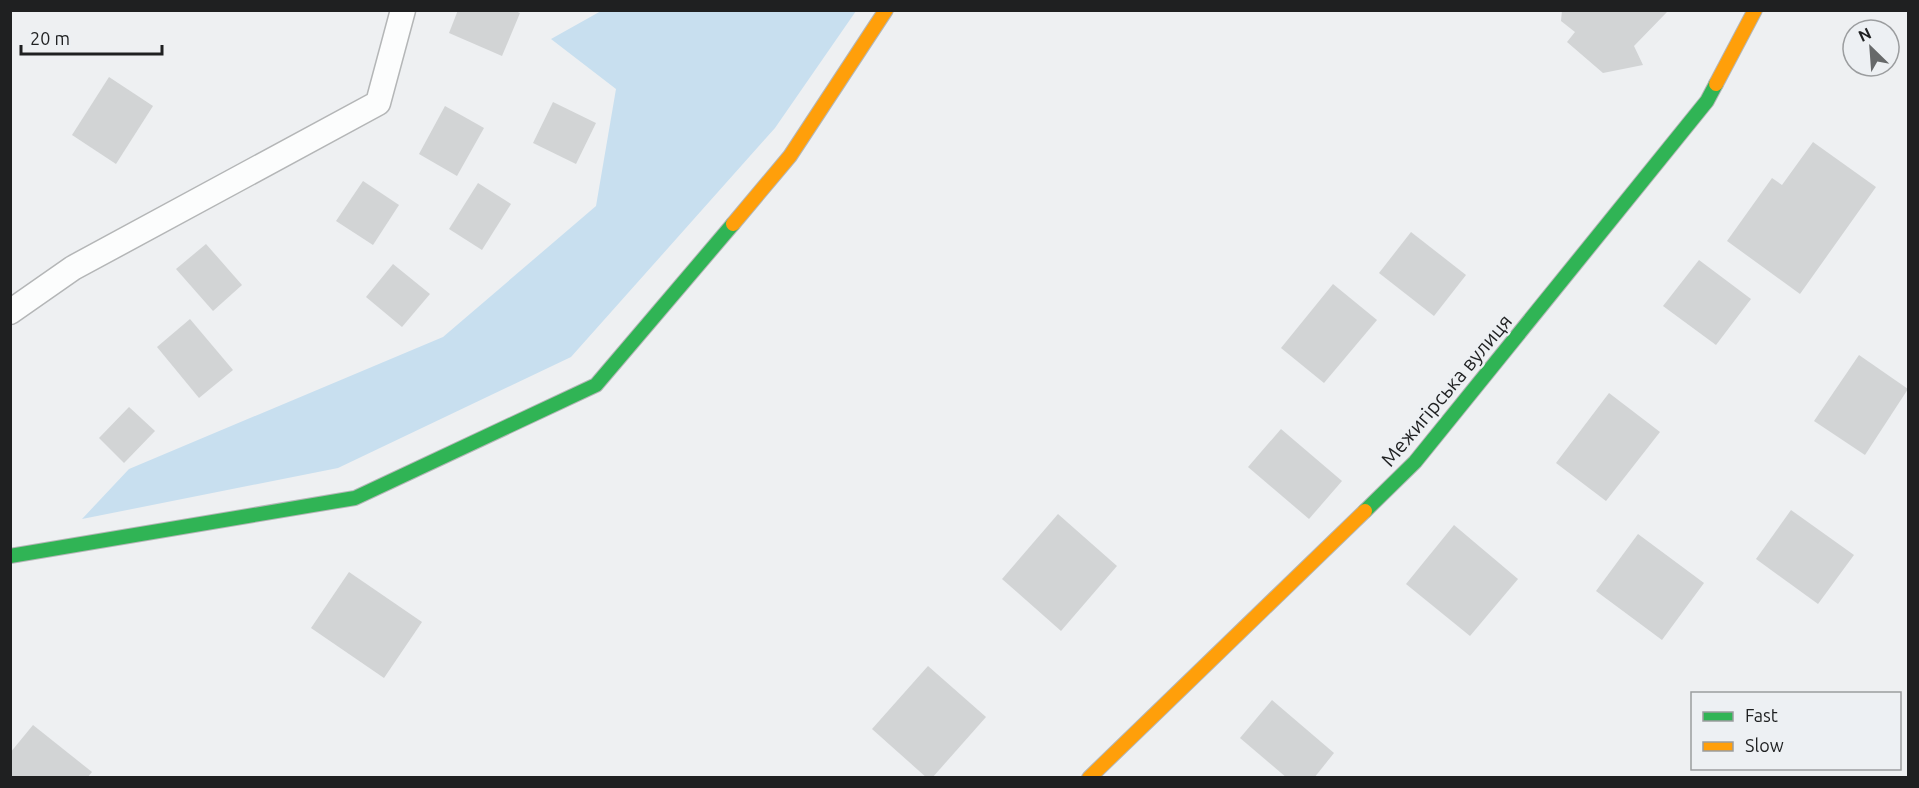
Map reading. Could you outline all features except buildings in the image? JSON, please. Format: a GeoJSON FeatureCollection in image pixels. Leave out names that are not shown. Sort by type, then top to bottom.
{"type":"FeatureCollection","features":[{"type":"Feature","properties":{"kind":"street"},"geometry":{"type":"LineString","coordinates":[[10,556],[355,498],[596,385],[790,156],[886,10]]}},
{"type":"Feature","properties":{"kind":"street","name":"Межигірська вулиця"},"geometry":{"type":"LineString","coordinates":[[1089,777],[1415,462],[1707,101],[1755,10]]}},
{"type":"Feature","properties":{"kind":"lane"},"geometry":{"type":"LineString","coordinates":[[10,312],[73,268],[378,103],[403,10]]}},
{"type":"Feature","properties":{"kind":"shaded area"},"geometry":{"type":"Polygon","coordinates":[[[601,11],[856,11],[775,128],[571,357],[338,468],[82,519],[129,469],[443,337],[596,206],[616,89],[551,39],[601,11]]]}},
{"type":"Feature","properties":{"kind":"traffic: fast"},"geometry":{"type":"LineString","coordinates":[[1365,511],[1415,462],[1707,101],[1716,84]]}},
{"type":"Feature","properties":{"kind":"traffic: fast"},"geometry":{"type":"LineString","coordinates":[[10,556],[355,498],[596,385],[733,224]]}},
{"type":"Feature","properties":{"kind":"traffic: slow"},"geometry":{"type":"LineString","coordinates":[[733,224],[790,156],[886,10]]}},
{"type":"Feature","properties":{"kind":"traffic: slow"},"geometry":{"type":"LineString","coordinates":[[1716,84],[1755,10]]}},
{"type":"Feature","properties":{"kind":"traffic: slow"},"geometry":{"type":"LineString","coordinates":[[1089,778],[1365,511]]}}]}
